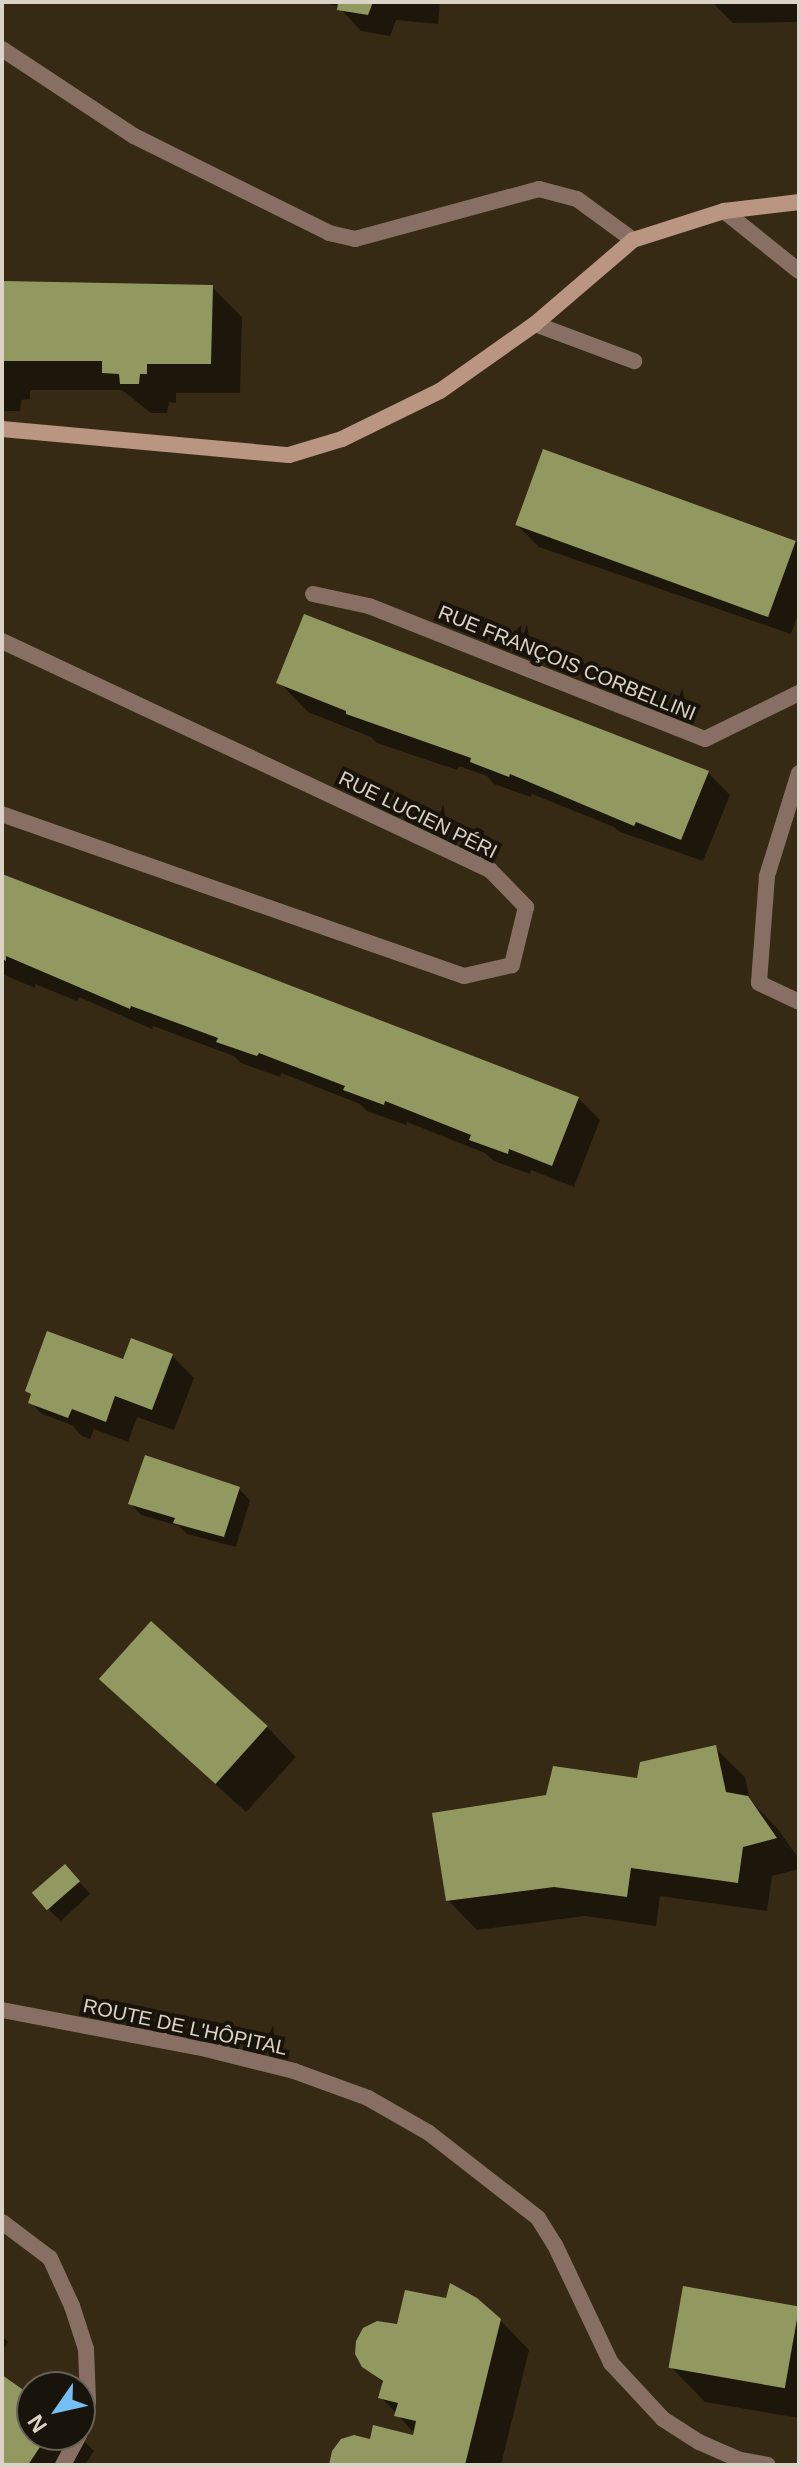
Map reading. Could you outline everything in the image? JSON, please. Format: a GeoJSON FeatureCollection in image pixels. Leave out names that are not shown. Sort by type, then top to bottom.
{"type":"FeatureCollection","features":[{"type":"Feature","properties":{"kind":"main road"},"geometry":{"type":"LineString","coordinates":[[2,429],[289,455],[342,439],[440,391],[535,324],[633,240],[724,211],[799,202]]}},
{"type":"Feature","properties":{"kind":"street"},"geometry":{"type":"LineString","coordinates":[[2,49],[134,136],[329,233],[355,239],[539,189],[577,199],[633,240]]}},
{"type":"Feature","properties":{"kind":"street"},"geometry":{"type":"LineString","coordinates":[[724,211],[799,271]]}},
{"type":"Feature","properties":{"kind":"street"},"geometry":{"type":"LineString","coordinates":[[535,324],[634,361]]}},
{"type":"Feature","properties":{"kind":"street","name":"RUE FRANÇOIS CORBELLINI"},"geometry":{"type":"LineString","coordinates":[[313,594],[369,606],[705,739],[799,693]]}},
{"type":"Feature","properties":{"kind":"street","name":"RUE LUCIEN PÉRI"},"geometry":{"type":"LineString","coordinates":[[2,641],[490,870],[526,907],[512,965],[464,976],[2,814]]}},
{"type":"Feature","properties":{"kind":"street"},"geometry":{"type":"LineString","coordinates":[[799,773],[767,876],[759,983],[799,1002]]}},
{"type":"Feature","properties":{"kind":"street","name":"ROUTE DE L'HÔPITAL"},"geometry":{"type":"LineString","coordinates":[[2,2010],[206,2049],[294,2071],[368,2098],[429,2133],[538,2218],[555,2245],[611,2363],[663,2419],[699,2442],[740,2460],[768,2465]]}},
{"type":"Feature","properties":{"kind":"street"},"geometry":{"type":"LineString","coordinates":[[2,2222],[50,2258],[72,2306],[86,2349],[87,2371]]}},
{"type":"Feature","properties":{"kind":"building"},"geometry":{"type":"Polygon","coordinates":[[[338,2],[373,2],[368,15],[337,10],[338,2]]]}},
{"type":"Feature","properties":{"kind":"building"},"geometry":{"type":"Polygon","coordinates":[[[2,281],[213,285],[211,364],[147,364],[147,374],[140,374],[139,384],[120,384],[119,374],[102,373],[102,361],[2,361],[2,281]]]}},
{"type":"Feature","properties":{"kind":"building"},"geometry":{"type":"Polygon","coordinates":[[[543,449],[796,541],[768,617],[515,525],[543,449]]]}},
{"type":"Feature","properties":{"kind":"building"},"geometry":{"type":"Polygon","coordinates":[[[304,614],[709,771],[681,840],[636,822],[634,826],[510,774],[509,777],[470,762],[471,758],[346,714],[346,711],[276,683],[304,614]]]}},
{"type":"Feature","properties":{"kind":"building"},"geometry":{"type":"Polygon","coordinates":[[[2,874],[579,1097],[552,1166],[509,1149],[508,1154],[469,1140],[471,1135],[385,1101],[384,1105],[343,1090],[345,1086],[259,1053],[257,1056],[216,1042],[218,1038],[131,1006],[130,1009],[6,956],[6,961],[2,959],[2,874]]]}},
{"type":"Feature","properties":{"kind":"building"},"geometry":{"type":"Polygon","coordinates":[[[47,1331],[123,1359],[131,1338],[173,1354],[152,1410],[115,1396],[106,1422],[72,1409],[68,1418],[28,1403],[31,1394],[25,1391],[47,1331]]]}},
{"type":"Feature","properties":{"kind":"building"},"geometry":{"type":"Polygon","coordinates":[[[145,1455],[240,1487],[224,1537],[173,1523],[175,1518],[128,1504],[145,1455]]]}},
{"type":"Feature","properties":{"kind":"building"},"geometry":{"type":"Polygon","coordinates":[[[151,1621],[268,1726],[215,1784],[99,1679],[151,1621]]]}},
{"type":"Feature","properties":{"kind":"building"},"geometry":{"type":"Polygon","coordinates":[[[716,1745],[726,1792],[748,1796],[777,1838],[743,1847],[738,1883],[631,1868],[627,1897],[554,1887],[446,1901],[432,1813],[546,1795],[553,1766],[637,1778],[640,1762],[716,1745]]]}},
{"type":"Feature","properties":{"kind":"building"},"geometry":{"type":"Polygon","coordinates":[[[65,1864],[80,1881],[47,1910],[32,1893],[65,1864]]]}},
{"type":"Feature","properties":{"kind":"building"},"geometry":{"type":"Polygon","coordinates":[[[450,2283],[477,2298],[501,2319],[465,2465],[329,2465],[332,2451],[341,2439],[354,2435],[370,2439],[373,2425],[413,2435],[416,2421],[394,2416],[398,2403],[378,2398],[383,2381],[362,2367],[355,2354],[356,2341],[363,2328],[377,2321],[397,2324],[405,2290],[446,2298],[450,2283]]]}},
{"type":"Feature","properties":{"kind":"building"},"geometry":{"type":"Polygon","coordinates":[[[683,2286],[799,2306],[785,2388],[669,2368],[683,2286]]]}},
{"type":"Feature","properties":{"kind":"building"},"geometry":{"type":"Polygon","coordinates":[[[2,2375],[16,2385],[16,2451],[37,2451],[28,2465],[2,2465],[2,2375]]]}}]}
